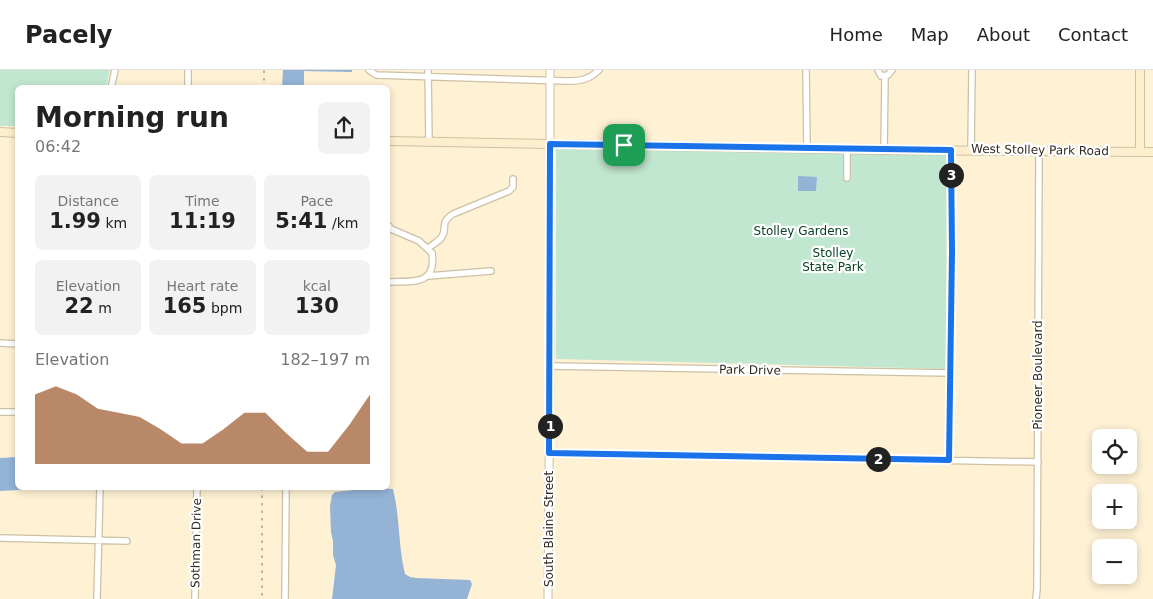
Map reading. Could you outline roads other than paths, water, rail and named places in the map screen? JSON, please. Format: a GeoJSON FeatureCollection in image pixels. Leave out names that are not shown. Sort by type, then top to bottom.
{"type":"FeatureCollection","features":[{"type":"Feature","properties":{"kind":"main road"},"geometry":{"type":"LineString","coordinates":[[1140,70],[1140,152]]}},
{"type":"Feature","properties":{"kind":"main road"},"geometry":{"type":"LineString","coordinates":[[0,132],[15,133]]}},
{"type":"Feature","properties":{"kind":"main road","name":"West Stolley Park Road"},"geometry":{"type":"LineString","coordinates":[[390,141],[884,150],[1153,152]]}},
{"type":"Feature","properties":{"kind":"street"},"geometry":{"type":"LineString","coordinates":[[112,85],[115,70]]}},
{"type":"Feature","properties":{"kind":"street"},"geometry":{"type":"LineString","coordinates":[[188,70],[188,85]]}},
{"type":"Feature","properties":{"kind":"street"},"geometry":{"type":"LineString","coordinates":[[369,70],[376,75],[428,73],[487,78],[582,81],[593,76],[599,70]]}},
{"type":"Feature","properties":{"kind":"street"},"geometry":{"type":"LineString","coordinates":[[487,70],[487,78]]}},
{"type":"Feature","properties":{"kind":"street","name":"South Blaine Street"},"geometry":{"type":"LineString","coordinates":[[548,599],[550,70]]}},
{"type":"Feature","properties":{"kind":"street"},"geometry":{"type":"LineString","coordinates":[[806,70],[807,148]]}},
{"type":"Feature","properties":{"kind":"street"},"geometry":{"type":"LineString","coordinates":[[878,70],[882,76],[885,76]]}},
{"type":"Feature","properties":{"kind":"street"},"geometry":{"type":"LineString","coordinates":[[885,76],[892,70]]}},
{"type":"Feature","properties":{"kind":"street"},"geometry":{"type":"LineString","coordinates":[[971,150],[972,70]]}},
{"type":"Feature","properties":{"kind":"street"},"geometry":{"type":"LineString","coordinates":[[428,73],[429,142]]}},
{"type":"Feature","properties":{"kind":"street"},"geometry":{"type":"LineString","coordinates":[[884,150],[885,76]]}},
{"type":"Feature","properties":{"kind":"street"},"geometry":{"type":"LineString","coordinates":[[847,149],[847,178]]}},
{"type":"Feature","properties":{"kind":"street"},"geometry":{"type":"LineString","coordinates":[[949,460],[952,252],[951,150]]}},
{"type":"Feature","properties":{"kind":"street","name":"Pioneer Boulevard"},"geometry":{"type":"LineString","coordinates":[[1036,599],[1040,252],[1038,150]]}},
{"type":"Feature","properties":{"kind":"street"},"geometry":{"type":"LineString","coordinates":[[428,248],[444,232],[446,219],[509,192],[513,187],[513,179]]}},
{"type":"Feature","properties":{"kind":"street"},"geometry":{"type":"LineString","coordinates":[[390,228],[419,241],[432,253],[432,269],[428,276]]}},
{"type":"Feature","properties":{"kind":"street"},"geometry":{"type":"LineString","coordinates":[[390,282],[419,281],[428,276],[491,271]]}},
{"type":"Feature","properties":{"kind":"street"},"geometry":{"type":"LineString","coordinates":[[0,343],[15,344]]}},
{"type":"Feature","properties":{"kind":"street","name":"Park Drive"},"geometry":{"type":"LineString","coordinates":[[550,366],[950,373]]}},
{"type":"Feature","properties":{"kind":"street"},"geometry":{"type":"LineString","coordinates":[[0,412],[15,412]]}},
{"type":"Feature","properties":{"kind":"street"},"geometry":{"type":"LineString","coordinates":[[549,453],[1038,462]]}},
{"type":"Feature","properties":{"kind":"street"},"geometry":{"type":"LineString","coordinates":[[97,599],[100,490]]}},
{"type":"Feature","properties":{"kind":"street","name":"Sothman Drive"},"geometry":{"type":"LineString","coordinates":[[195,599],[197,490]]}},
{"type":"Feature","properties":{"kind":"street"},"geometry":{"type":"LineString","coordinates":[[285,599],[286,490]]}},
{"type":"Feature","properties":{"kind":"street"},"geometry":{"type":"LineString","coordinates":[[0,538],[127,541]]}},
{"type":"Feature","properties":{"kind":"water"},"geometry":{"type":"Polygon","coordinates":[[[283,70],[352,70],[352,72],[304,71],[304,85],[282,85],[283,70]]]}},
{"type":"Feature","properties":{"kind":"water"},"geometry":{"type":"Polygon","coordinates":[[[798,176],[817,177],[816,191],[798,191],[798,176]]]}},
{"type":"Feature","properties":{"kind":"water"},"geometry":{"type":"Polygon","coordinates":[[[15,457],[15,490],[20,490],[0,491],[0,458],[15,457]]]}},
{"type":"Feature","properties":{"kind":"water"},"geometry":{"type":"Polygon","coordinates":[[[393,489],[405,574],[416,578],[470,580],[472,584],[467,599],[332,599],[336,565],[333,555],[330,506],[332,495],[335,492],[393,489]]]}},
{"type":"Feature","properties":{"kind":"railway"},"geometry":{"type":"LineString","coordinates":[[264,70],[264,85]]}},
{"type":"Feature","properties":{"kind":"railway"},"geometry":{"type":"LineString","coordinates":[[262,490],[262,599]]}},
{"type":"Feature","properties":{"kind":"park label","name":"Stolley Gardens"},"geometry":{"type":"Point","coordinates":[801,231]}},
{"type":"Feature","properties":{"kind":"park label","name":"Stolley State Park"},"geometry":{"type":"Point","coordinates":[833,260]}}]}
